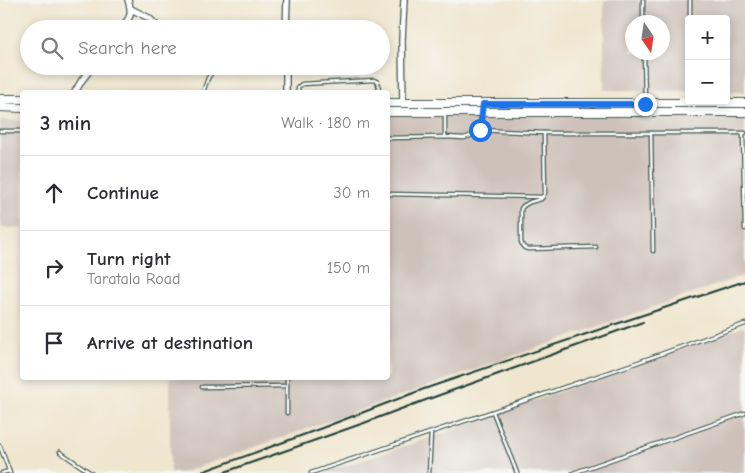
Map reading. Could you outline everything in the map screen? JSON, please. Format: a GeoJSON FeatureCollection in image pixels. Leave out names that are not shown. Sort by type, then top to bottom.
{"type":"FeatureCollection","features":[{"type":"Feature","properties":{"kind":"main road"},"geometry":{"type":"LineString","coordinates":[[0,99],[20,99]]}},
{"type":"Feature","properties":{"kind":"main road"},"geometry":{"type":"LineString","coordinates":[[390,112],[445,112],[482,108],[685,102]]}},
{"type":"Feature","properties":{"kind":"main road"},"geometry":{"type":"LineString","coordinates":[[390,103],[482,108],[745,112]]}},
{"type":"Feature","properties":{"kind":"main road"},"geometry":{"type":"LineString","coordinates":[[730,103],[745,103]]}},
{"type":"Feature","properties":{"kind":"main road"},"geometry":{"type":"LineString","coordinates":[[0,108],[20,108]]}},
{"type":"Feature","properties":{"kind":"street"},"geometry":{"type":"LineString","coordinates":[[128,0],[131,10],[128,20]]}},
{"type":"Feature","properties":{"kind":"street"},"geometry":{"type":"LineString","coordinates":[[286,20],[287,0]]}},
{"type":"Feature","properties":{"kind":"street"},"geometry":{"type":"LineString","coordinates":[[404,0],[402,40],[404,103]]}},
{"type":"Feature","properties":{"kind":"street"},"geometry":{"type":"LineString","coordinates":[[131,10],[151,20]]}},
{"type":"Feature","properties":{"kind":"street"},"geometry":{"type":"LineString","coordinates":[[76,90],[86,75]]}},
{"type":"Feature","properties":{"kind":"street"},"geometry":{"type":"LineString","coordinates":[[286,75],[286,90]]}},
{"type":"Feature","properties":{"kind":"lane"},"geometry":{"type":"LineString","coordinates":[[643,0],[643,15]]}},
{"type":"Feature","properties":{"kind":"lane"},"geometry":{"type":"LineString","coordinates":[[690,0],[690,15]]}},
{"type":"Feature","properties":{"kind":"lane"},"geometry":{"type":"LineString","coordinates":[[644,60],[645,104]]}},
{"type":"Feature","properties":{"kind":"lane"},"geometry":{"type":"LineString","coordinates":[[204,90],[210,75]]}},
{"type":"Feature","properties":{"kind":"lane"},"geometry":{"type":"LineString","coordinates":[[298,90],[298,87],[302,84],[374,80],[378,82],[378,90]]}},
{"type":"Feature","properties":{"kind":"lane"},"geometry":{"type":"LineString","coordinates":[[390,138],[464,138],[476,134],[480,130],[482,108]]}},
{"type":"Feature","properties":{"kind":"lane"},"geometry":{"type":"LineString","coordinates":[[445,112],[445,137]]}},
{"type":"Feature","properties":{"kind":"lane"},"geometry":{"type":"LineString","coordinates":[[480,130],[544,133],[744,133],[745,229]]}},
{"type":"Feature","properties":{"kind":"lane"},"geometry":{"type":"LineString","coordinates":[[0,131],[20,131]]}},
{"type":"Feature","properties":{"kind":"lane"},"geometry":{"type":"LineString","coordinates":[[544,133],[544,197]]}},
{"type":"Feature","properties":{"kind":"lane"},"geometry":{"type":"LineString","coordinates":[[651,133],[653,251]]}},
{"type":"Feature","properties":{"kind":"lane"},"geometry":{"type":"LineString","coordinates":[[390,194],[544,197]]}},
{"type":"Feature","properties":{"kind":"lane"},"geometry":{"type":"LineString","coordinates":[[544,197],[530,202],[521,209],[522,247],[529,250],[596,246]]}},
{"type":"Feature","properties":{"kind":"lane"},"geometry":{"type":"LineString","coordinates":[[311,473],[745,324]]}},
{"type":"Feature","properties":{"kind":"lane"},"geometry":{"type":"LineString","coordinates":[[287,380],[287,413]]}},
{"type":"Feature","properties":{"kind":"lane"},"geometry":{"type":"LineString","coordinates":[[202,387],[287,386]]}},
{"type":"Feature","properties":{"kind":"lane"},"geometry":{"type":"LineString","coordinates":[[493,412],[517,473]]}},
{"type":"Feature","properties":{"kind":"lane"},"geometry":{"type":"LineString","coordinates":[[574,473],[745,414]]}},
{"type":"Feature","properties":{"kind":"lane"},"geometry":{"type":"LineString","coordinates":[[429,473],[431,433]]}},
{"type":"Feature","properties":{"kind":"lane"},"geometry":{"type":"LineString","coordinates":[[0,446],[9,472],[2,473]]}},
{"type":"Feature","properties":{"kind":"lane"},"geometry":{"type":"LineString","coordinates":[[60,452],[92,473]]}},
{"type":"Feature","properties":{"kind":"shaded area"},"geometry":{"type":"Polygon","coordinates":[[[604,0],[745,0],[745,92],[730,92],[730,15],[685,15],[685,91],[604,90],[604,0]]]}},
{"type":"Feature","properties":{"kind":"shaded area"},"geometry":{"type":"Polygon","coordinates":[[[390,114],[745,114],[745,275],[181,473],[170,473],[170,380],[390,380],[390,114]]]}},
{"type":"Feature","properties":{"kind":"shaded area"},"geometry":{"type":"Polygon","coordinates":[[[0,120],[20,121],[20,228],[0,228],[0,120]]]}},
{"type":"Feature","properties":{"kind":"shaded area"},"geometry":{"type":"Polygon","coordinates":[[[745,326],[745,473],[324,473],[432,437],[745,326]]]}},
{"type":"Feature","properties":{"kind":"railway"},"geometry":{"type":"LineString","coordinates":[[199,473],[424,389],[745,281]]}},
{"type":"Feature","properties":{"kind":"railway"},"geometry":{"type":"LineString","coordinates":[[222,473],[643,322]]}},
{"type":"Feature","properties":{"kind":"route"},"geometry":{"type":"LineString","coordinates":[[480,130],[483,104],[645,104]]}}]}
